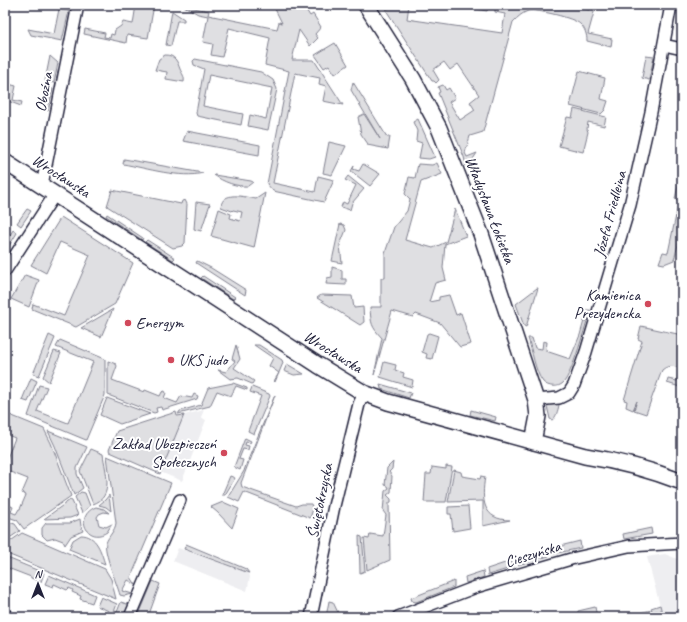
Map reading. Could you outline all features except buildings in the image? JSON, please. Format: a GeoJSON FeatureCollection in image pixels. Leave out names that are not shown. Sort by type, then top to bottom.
{"type":"FeatureCollection","features":[{"type":"Feature","properties":{"kind":"street","name":"Oboźna"},"geometry":{"type":"LineString","coordinates":[[42,185],[78,5]]}},
{"type":"Feature","properties":{"kind":"street","name":"Władysława Łokietka"},"geometry":{"type":"LineString","coordinates":[[366,5],[413,79],[439,128],[481,234],[536,400],[538,416],[533,442]]}},
{"type":"Feature","properties":{"kind":"street","name":"Józefa Friedleina"},"geometry":{"type":"LineString","coordinates":[[536,400],[562,396],[572,389],[576,379],[591,335],[630,205],[651,112],[671,5]]}},
{"type":"Feature","properties":{"kind":"street"},"geometry":{"type":"LineString","coordinates":[[664,45],[682,49]]}},
{"type":"Feature","properties":{"kind":"street","name":"Wrocławska"},"geometry":{"type":"LineString","coordinates":[[5,162],[310,360],[364,393],[411,409],[585,456],[606,459],[641,468],[682,482]]}},
{"type":"Feature","properties":{"kind":"street"},"geometry":{"type":"LineString","coordinates":[[5,271],[55,194]]}},
{"type":"Feature","properties":{"kind":"street","name":"Świętokrzyska"},"geometry":{"type":"LineString","coordinates":[[310,617],[334,506],[359,404],[364,393]]}},
{"type":"Feature","properties":{"kind":"street"},"geometry":{"type":"LineString","coordinates":[[130,617],[180,500]]}},
{"type":"Feature","properties":{"kind":"street","name":"Cieszyńska"},"geometry":{"type":"LineString","coordinates":[[398,617],[460,593],[556,563],[629,546],[677,543]]}},
{"type":"Feature","properties":{"kind":"shaded area"},"geometry":{"type":"Polygon","coordinates":[[[136,5],[154,5],[148,38],[127,35],[126,43],[84,34],[85,29],[105,33],[104,37],[110,38],[111,34],[114,35],[115,30],[121,26],[123,22],[133,24],[136,5]]]}},
{"type":"Feature","properties":{"kind":"shaded area"},"geometry":{"type":"Polygon","coordinates":[[[273,5],[303,5],[310,16],[313,14],[321,27],[315,34],[318,38],[310,46],[299,30],[292,60],[314,60],[343,105],[323,101],[326,86],[319,84],[320,78],[295,73],[273,183],[315,192],[318,176],[334,180],[324,202],[273,191],[267,184],[289,71],[265,65],[270,38],[229,28],[222,57],[211,55],[213,44],[203,42],[208,16],[198,14],[184,6],[209,11],[208,15],[277,29],[279,22],[282,23],[273,5]]]}},
{"type":"Feature","properties":{"kind":"shaded area"},"geometry":{"type":"Polygon","coordinates":[[[393,5],[409,5],[407,19],[502,33],[505,14],[495,12],[495,5],[560,5],[568,7],[569,5],[589,10],[590,5],[596,5],[588,34],[612,39],[611,47],[587,41],[583,28],[580,24],[571,19],[533,11],[528,11],[520,15],[513,22],[483,132],[470,136],[465,153],[467,157],[477,153],[471,162],[466,166],[464,157],[438,93],[440,92],[438,87],[443,85],[446,90],[449,88],[455,98],[449,102],[460,120],[475,110],[470,102],[479,95],[458,64],[450,70],[444,62],[433,70],[439,80],[436,83],[432,81],[386,10],[393,5]]]}},
{"type":"Feature","properties":{"kind":"shaded area"},"geometry":{"type":"Polygon","coordinates":[[[464,5],[489,5],[487,11],[463,7],[464,5]]]}},
{"type":"Feature","properties":{"kind":"shaded area"},"geometry":{"type":"Polygon","coordinates":[[[59,9],[69,11],[62,41],[31,35],[28,29],[54,34],[59,9]]]}},
{"type":"Feature","properties":{"kind":"shaded area"},"geometry":{"type":"Polygon","coordinates":[[[172,11],[184,19],[184,21],[177,21],[171,46],[166,45],[172,11]]]}},
{"type":"Feature","properties":{"kind":"shaded area"},"geometry":{"type":"Polygon","coordinates":[[[335,43],[348,65],[335,74],[329,65],[324,68],[315,55],[335,43]]]}},
{"type":"Feature","properties":{"kind":"shaded area"},"geometry":{"type":"Polygon","coordinates":[[[165,55],[173,57],[177,61],[184,77],[184,82],[166,79],[167,72],[155,70],[159,59],[165,55]]]}},
{"type":"Feature","properties":{"kind":"shaded area"},"geometry":{"type":"Polygon","coordinates":[[[50,56],[58,63],[54,83],[45,81],[50,56]]]}},
{"type":"Feature","properties":{"kind":"shaded area"},"geometry":{"type":"Polygon","coordinates":[[[646,56],[654,57],[649,80],[642,78],[646,56]]]}},
{"type":"Feature","properties":{"kind":"shaded area"},"geometry":{"type":"Polygon","coordinates":[[[195,59],[261,72],[273,80],[277,89],[268,130],[248,126],[250,115],[266,119],[272,88],[209,75],[203,106],[243,114],[241,125],[197,116],[196,113],[204,69],[194,65],[193,61],[195,59]]]}},
{"type":"Feature","properties":{"kind":"shaded area"},"geometry":{"type":"Polygon","coordinates":[[[579,71],[605,78],[601,99],[608,101],[605,110],[601,114],[570,106],[579,71]]]}},
{"type":"Feature","properties":{"kind":"shaded area"},"geometry":{"type":"Polygon","coordinates":[[[353,82],[387,137],[390,137],[388,149],[367,145],[368,144],[361,134],[358,117],[364,114],[380,139],[351,90],[353,82]]]}},
{"type":"Feature","properties":{"kind":"shaded area"},"geometry":{"type":"Polygon","coordinates":[[[5,83],[16,86],[13,100],[22,102],[21,106],[5,100],[5,83]]]}},
{"type":"Feature","properties":{"kind":"shaded area"},"geometry":{"type":"Polygon","coordinates":[[[43,87],[53,89],[48,111],[43,107],[49,93],[43,91],[43,87]]]}},
{"type":"Feature","properties":{"kind":"shaded area"},"geometry":{"type":"Polygon","coordinates":[[[574,109],[606,117],[604,126],[588,122],[588,132],[583,152],[559,146],[567,117],[572,118],[574,109]]]}},
{"type":"Feature","properties":{"kind":"shaded area"},"geometry":{"type":"Polygon","coordinates":[[[418,119],[435,157],[429,159],[419,158],[422,143],[416,141],[417,131],[413,122],[418,119]]]}},
{"type":"Feature","properties":{"kind":"shaded area"},"geometry":{"type":"Polygon","coordinates":[[[187,131],[260,145],[259,155],[183,141],[187,131]]]}},
{"type":"Feature","properties":{"kind":"shaded area"},"geometry":{"type":"Polygon","coordinates":[[[329,142],[346,146],[332,175],[323,173],[329,142]]]}},
{"type":"Feature","properties":{"kind":"shaded area"},"geometry":{"type":"Polygon","coordinates":[[[680,157],[682,157],[682,167],[678,166],[680,157]]]}},
{"type":"Feature","properties":{"kind":"shaded area"},"geometry":{"type":"Polygon","coordinates":[[[124,159],[203,173],[184,175],[174,174],[123,164],[124,159]]]}},
{"type":"Feature","properties":{"kind":"shaded area"},"geometry":{"type":"Polygon","coordinates":[[[437,163],[442,174],[421,182],[405,240],[433,248],[446,242],[455,209],[466,236],[445,244],[443,268],[446,280],[435,283],[429,302],[439,300],[439,297],[449,295],[456,315],[461,313],[471,344],[460,347],[440,323],[416,314],[413,317],[392,311],[374,375],[382,338],[372,324],[370,307],[381,307],[381,278],[385,278],[385,253],[394,227],[407,211],[410,199],[405,194],[409,177],[415,178],[418,164],[432,165],[437,163]]]}},
{"type":"Feature","properties":{"kind":"shaded area"},"geometry":{"type":"Polygon","coordinates":[[[363,164],[380,174],[370,186],[351,171],[354,166],[353,169],[359,171],[363,164]]]}},
{"type":"Feature","properties":{"kind":"shaded area"},"geometry":{"type":"Polygon","coordinates":[[[682,167],[682,238],[680,237],[674,260],[664,264],[659,263],[663,252],[668,253],[679,201],[675,199],[682,167]]]}},
{"type":"Feature","properties":{"kind":"shaded area"},"geometry":{"type":"Polygon","coordinates":[[[214,175],[253,182],[248,186],[239,186],[226,182],[214,175]]]}},
{"type":"Feature","properties":{"kind":"shaded area"},"geometry":{"type":"Polygon","coordinates":[[[348,176],[364,189],[352,203],[350,210],[341,207],[343,202],[347,204],[356,185],[345,180],[348,176]]]}},
{"type":"Feature","properties":{"kind":"shaded area"},"geometry":{"type":"Polygon","coordinates":[[[112,190],[181,204],[182,201],[185,200],[187,204],[185,243],[182,246],[173,248],[107,206],[112,190]]]}},
{"type":"Feature","properties":{"kind":"shaded area"},"geometry":{"type":"Polygon","coordinates":[[[265,193],[254,248],[211,236],[219,209],[231,214],[230,218],[240,221],[242,212],[232,211],[221,207],[225,198],[230,196],[240,196],[256,199],[265,193]]]}},
{"type":"Feature","properties":{"kind":"shaded area"},"geometry":{"type":"Polygon","coordinates":[[[196,202],[210,204],[201,231],[194,229],[196,202]]]}},
{"type":"Feature","properties":{"kind":"shaded area"},"geometry":{"type":"Polygon","coordinates":[[[27,209],[31,211],[21,226],[17,223],[27,209]]]}},
{"type":"Feature","properties":{"kind":"shaded area"},"geometry":{"type":"Polygon","coordinates":[[[107,214],[143,238],[142,240],[106,216],[107,214]]]}},
{"type":"Feature","properties":{"kind":"shaded area"},"geometry":{"type":"Polygon","coordinates":[[[61,217],[133,263],[115,304],[76,327],[32,309],[33,304],[64,316],[90,255],[60,242],[46,273],[31,265],[61,217]]]}},
{"type":"Feature","properties":{"kind":"shaded area"},"geometry":{"type":"Polygon","coordinates":[[[340,224],[344,225],[346,230],[340,245],[342,263],[332,261],[340,224]]]}},
{"type":"Feature","properties":{"kind":"shaded area"},"geometry":{"type":"Polygon","coordinates":[[[13,230],[17,233],[7,249],[5,247],[5,243],[13,230]]]}},
{"type":"Feature","properties":{"kind":"shaded area"},"geometry":{"type":"Polygon","coordinates":[[[147,240],[175,258],[173,260],[145,242],[147,240]]]}},
{"type":"Feature","properties":{"kind":"shaded area"},"geometry":{"type":"Polygon","coordinates":[[[197,261],[246,290],[245,295],[196,263],[197,261]]]}},
{"type":"Feature","properties":{"kind":"shaded area"},"geometry":{"type":"Polygon","coordinates":[[[332,267],[342,270],[342,279],[346,279],[346,285],[326,284],[327,278],[332,277],[332,267]]]}},
{"type":"Feature","properties":{"kind":"shaded area"},"geometry":{"type":"Polygon","coordinates":[[[25,275],[39,280],[29,307],[11,299],[25,275]]]}},
{"type":"Feature","properties":{"kind":"shaded area"},"geometry":{"type":"Polygon","coordinates":[[[203,276],[235,297],[233,299],[201,278],[203,276]]]}},
{"type":"Feature","properties":{"kind":"shaded area"},"geometry":{"type":"Polygon","coordinates":[[[537,288],[526,327],[524,326],[516,304],[537,288]]]}},
{"type":"Feature","properties":{"kind":"shaded area"},"geometry":{"type":"Polygon","coordinates":[[[321,295],[352,296],[354,308],[363,307],[364,322],[360,325],[317,298],[321,295]]]}},
{"type":"Feature","properties":{"kind":"shaded area"},"geometry":{"type":"Polygon","coordinates":[[[113,309],[101,337],[81,328],[113,309]]]}},
{"type":"Feature","properties":{"kind":"shaded area"},"geometry":{"type":"Polygon","coordinates":[[[587,310],[590,310],[567,378],[561,385],[558,386],[545,384],[538,373],[528,338],[532,338],[535,348],[542,349],[543,341],[547,342],[546,351],[570,359],[580,335],[587,310]]]}},
{"type":"Feature","properties":{"kind":"shaded area"},"geometry":{"type":"Polygon","coordinates":[[[641,326],[682,335],[682,385],[680,387],[667,383],[668,379],[677,381],[680,368],[671,366],[662,370],[646,414],[634,410],[637,401],[633,410],[626,407],[627,401],[624,400],[642,341],[638,339],[641,326]]]}},
{"type":"Feature","properties":{"kind":"shaded area"},"geometry":{"type":"Polygon","coordinates":[[[429,333],[438,336],[432,359],[426,358],[427,354],[422,352],[427,334],[429,333]]]}},
{"type":"Feature","properties":{"kind":"shaded area"},"geometry":{"type":"Polygon","coordinates":[[[49,335],[55,338],[39,376],[33,374],[49,335]]]}},
{"type":"Feature","properties":{"kind":"shaded area"},"geometry":{"type":"Polygon","coordinates":[[[60,340],[105,359],[105,395],[86,440],[28,416],[39,385],[47,387],[37,411],[68,423],[93,362],[56,347],[60,340]]]}},
{"type":"Feature","properties":{"kind":"shaded area"},"geometry":{"type":"Polygon","coordinates":[[[236,345],[240,359],[234,368],[254,381],[252,384],[238,378],[230,379],[218,370],[226,372],[235,361],[232,359],[236,345]]]}},
{"type":"Feature","properties":{"kind":"shaded area"},"geometry":{"type":"Polygon","coordinates":[[[254,345],[259,345],[282,360],[283,363],[279,373],[269,366],[273,358],[254,345]]]}},
{"type":"Feature","properties":{"kind":"shaded area"},"geometry":{"type":"Polygon","coordinates":[[[54,351],[61,353],[49,382],[43,377],[54,351]]]}},
{"type":"Feature","properties":{"kind":"shaded area"},"geometry":{"type":"Polygon","coordinates":[[[108,361],[116,364],[117,366],[112,380],[144,392],[145,390],[160,396],[162,392],[165,391],[166,393],[164,398],[177,403],[181,396],[192,398],[194,394],[198,396],[197,399],[162,410],[161,407],[156,408],[157,412],[154,413],[108,395],[108,361]]]}},
{"type":"Feature","properties":{"kind":"shaded area"},"geometry":{"type":"Polygon","coordinates":[[[384,362],[396,365],[395,370],[404,373],[403,377],[413,380],[412,387],[380,377],[384,362]]]}},
{"type":"Feature","properties":{"kind":"shaded area"},"geometry":{"type":"Polygon","coordinates":[[[287,364],[304,374],[294,375],[284,371],[287,364]]]}},
{"type":"Feature","properties":{"kind":"shaded area"},"geometry":{"type":"Polygon","coordinates":[[[31,378],[37,381],[28,402],[22,400],[31,378]]]}},
{"type":"Feature","properties":{"kind":"shaded area"},"geometry":{"type":"Polygon","coordinates":[[[233,383],[247,388],[247,390],[236,386],[231,396],[217,391],[210,406],[178,414],[180,411],[201,405],[208,388],[233,383]]]}},
{"type":"Feature","properties":{"kind":"shaded area"},"geometry":{"type":"Polygon","coordinates":[[[380,384],[411,393],[409,398],[381,389],[380,384]]]}},
{"type":"Feature","properties":{"kind":"shaded area"},"geometry":{"type":"Polygon","coordinates":[[[252,387],[269,394],[270,396],[254,434],[248,431],[261,396],[250,392],[252,387]]]}},
{"type":"Feature","properties":{"kind":"shaded area"},"geometry":{"type":"Polygon","coordinates":[[[275,395],[250,461],[248,460],[275,395]]]}},
{"type":"Feature","properties":{"kind":"shaded area"},"geometry":{"type":"Polygon","coordinates":[[[107,398],[150,414],[120,424],[100,415],[107,398]]]}},
{"type":"Feature","properties":{"kind":"shaded area"},"geometry":{"type":"Polygon","coordinates":[[[557,403],[559,405],[555,418],[552,420],[550,419],[547,406],[548,404],[557,403]]]}},
{"type":"Feature","properties":{"kind":"shaded area"},"geometry":{"type":"Polygon","coordinates":[[[204,410],[201,417],[206,420],[182,481],[160,472],[184,415],[204,410]]]}},
{"type":"Feature","properties":{"kind":"shaded area"},"geometry":{"type":"Polygon","coordinates":[[[471,410],[496,417],[495,421],[470,415],[471,410]]]}},
{"type":"Feature","properties":{"kind":"shaded area"},"geometry":{"type":"Polygon","coordinates":[[[176,412],[177,416],[184,415],[160,474],[110,452],[109,450],[117,431],[176,412]]]}},
{"type":"Feature","properties":{"kind":"shaded area"},"geometry":{"type":"Polygon","coordinates":[[[5,413],[44,429],[51,443],[71,496],[24,529],[17,520],[5,516],[5,503],[13,507],[11,512],[16,514],[20,509],[26,495],[22,493],[28,479],[5,470],[5,463],[15,438],[5,434],[5,413]]]}},
{"type":"Feature","properties":{"kind":"shaded area"},"geometry":{"type":"Polygon","coordinates":[[[48,431],[87,447],[77,468],[77,474],[83,488],[74,495],[55,446],[48,431]]]}},
{"type":"Feature","properties":{"kind":"shaded area"},"geometry":{"type":"Polygon","coordinates":[[[245,438],[251,441],[250,443],[246,442],[245,445],[249,446],[248,450],[243,449],[239,459],[243,460],[240,470],[234,467],[245,438]]]}},
{"type":"Feature","properties":{"kind":"shaded area"},"geometry":{"type":"Polygon","coordinates":[[[91,449],[103,454],[107,475],[104,496],[100,501],[93,504],[80,471],[91,449]]]}},
{"type":"Feature","properties":{"kind":"shaded area"},"geometry":{"type":"Polygon","coordinates":[[[107,456],[171,483],[131,577],[136,585],[128,580],[122,591],[133,594],[124,596],[120,595],[106,553],[106,543],[116,523],[107,456]]]}},
{"type":"Feature","properties":{"kind":"shaded area"},"geometry":{"type":"Polygon","coordinates":[[[247,462],[249,462],[241,483],[242,487],[296,506],[311,504],[313,509],[310,518],[244,492],[239,502],[228,497],[244,471],[247,462]]]}},
{"type":"Feature","properties":{"kind":"shaded area"},"geometry":{"type":"Polygon","coordinates":[[[393,462],[392,469],[389,472],[392,476],[391,492],[387,495],[391,499],[391,502],[389,503],[390,560],[367,570],[364,538],[369,539],[370,534],[383,536],[386,515],[383,511],[385,491],[389,488],[385,485],[387,468],[393,462]]]}},
{"type":"Feature","properties":{"kind":"shaded area"},"geometry":{"type":"Polygon","coordinates":[[[446,466],[452,467],[446,502],[424,502],[426,474],[431,474],[432,467],[446,469],[446,466]]]}},
{"type":"Feature","properties":{"kind":"shaded area"},"geometry":{"type":"Polygon","coordinates":[[[454,470],[461,472],[462,476],[480,479],[481,476],[485,477],[483,493],[486,507],[494,517],[510,520],[483,526],[483,501],[448,502],[454,470]]]}},
{"type":"Feature","properties":{"kind":"shaded area"},"geometry":{"type":"Polygon","coordinates":[[[230,476],[235,478],[225,495],[222,495],[230,476]]]}},
{"type":"Feature","properties":{"kind":"shaded area"},"geometry":{"type":"Polygon","coordinates":[[[81,492],[85,493],[90,506],[82,513],[75,497],[81,492]]]}},
{"type":"Feature","properties":{"kind":"shaded area"},"geometry":{"type":"Polygon","coordinates":[[[109,495],[111,511],[106,507],[99,505],[109,495]]]}},
{"type":"Feature","properties":{"kind":"shaded area"},"geometry":{"type":"Polygon","coordinates":[[[70,500],[72,501],[78,515],[70,518],[44,519],[70,500]]]}},
{"type":"Feature","properties":{"kind":"shaded area"},"geometry":{"type":"Polygon","coordinates":[[[223,502],[239,509],[232,528],[211,507],[223,502]]]}},
{"type":"Feature","properties":{"kind":"shaded area"},"geometry":{"type":"Polygon","coordinates":[[[468,506],[470,528],[453,531],[451,514],[448,514],[448,507],[468,506]]]}},
{"type":"Feature","properties":{"kind":"shaded area"},"geometry":{"type":"Polygon","coordinates":[[[96,507],[104,509],[109,513],[104,512],[99,514],[97,517],[99,525],[106,527],[112,524],[107,532],[100,535],[94,535],[89,532],[84,522],[89,511],[96,507]]]}},
{"type":"Feature","properties":{"kind":"shaded area"},"geometry":{"type":"Polygon","coordinates":[[[80,519],[83,531],[71,536],[65,545],[63,541],[55,538],[47,540],[42,535],[42,528],[46,523],[70,523],[80,519]]]}},
{"type":"Feature","properties":{"kind":"shaded area"},"geometry":{"type":"Polygon","coordinates":[[[5,521],[15,524],[20,531],[5,541],[5,521]]]}},
{"type":"Feature","properties":{"kind":"shaded area"},"geometry":{"type":"Polygon","coordinates":[[[651,528],[652,534],[624,539],[623,534],[651,528]]]}},
{"type":"Feature","properties":{"kind":"shaded area"},"geometry":{"type":"Polygon","coordinates":[[[22,533],[105,569],[111,579],[116,599],[5,553],[5,545],[22,533]]]}},
{"type":"Feature","properties":{"kind":"shaded area"},"geometry":{"type":"Polygon","coordinates":[[[81,535],[95,541],[105,564],[69,549],[73,540],[81,535]]]}},
{"type":"Feature","properties":{"kind":"shaded area"},"geometry":{"type":"Polygon","coordinates":[[[359,536],[362,537],[365,571],[360,573],[359,536]]]}},
{"type":"Feature","properties":{"kind":"shaded area"},"geometry":{"type":"Polygon","coordinates":[[[580,541],[581,548],[553,554],[552,548],[580,541]]]}},
{"type":"Feature","properties":{"kind":"shaded area"},"geometry":{"type":"Polygon","coordinates":[[[186,544],[246,569],[249,573],[184,549],[186,544]]]}},
{"type":"Feature","properties":{"kind":"shaded area"},"geometry":{"type":"Polygon","coordinates":[[[178,548],[249,573],[250,577],[247,591],[173,561],[178,548]]]}},
{"type":"Feature","properties":{"kind":"shaded area"},"geometry":{"type":"Polygon","coordinates":[[[548,549],[549,556],[518,565],[516,560],[548,549]]]}},
{"type":"Feature","properties":{"kind":"shaded area"},"geometry":{"type":"Polygon","coordinates":[[[665,554],[682,561],[682,617],[663,617],[647,557],[665,554]]]}},
{"type":"Feature","properties":{"kind":"shaded area"},"geometry":{"type":"Polygon","coordinates":[[[5,557],[44,573],[41,582],[5,567],[5,557]]]}},
{"type":"Feature","properties":{"kind":"shaded area"},"geometry":{"type":"Polygon","coordinates":[[[511,561],[514,567],[488,575],[487,569],[511,561]]]}},
{"type":"Feature","properties":{"kind":"shaded area"},"geometry":{"type":"Polygon","coordinates":[[[483,571],[484,577],[466,583],[465,577],[483,571]]]}},
{"type":"Feature","properties":{"kind":"shaded area"},"geometry":{"type":"Polygon","coordinates":[[[49,575],[95,595],[92,603],[80,599],[81,596],[72,592],[73,590],[69,588],[67,590],[54,584],[53,587],[45,584],[49,575]]]}},
{"type":"Feature","properties":{"kind":"shaded area"},"geometry":{"type":"Polygon","coordinates":[[[153,581],[160,584],[148,617],[138,617],[153,581]]]}},
{"type":"Feature","properties":{"kind":"shaded area"},"geometry":{"type":"Polygon","coordinates":[[[454,581],[454,587],[416,602],[412,601],[411,598],[454,581]]]}},
{"type":"Feature","properties":{"kind":"shaded area"},"geometry":{"type":"Polygon","coordinates":[[[101,597],[117,604],[112,617],[106,617],[109,611],[97,606],[101,597]]]}},
{"type":"Feature","properties":{"kind":"shaded area"},"geometry":{"type":"Polygon","coordinates":[[[329,601],[333,602],[340,617],[326,617],[329,601]]]}},
{"type":"Feature","properties":{"kind":"shaded area"},"geometry":{"type":"Polygon","coordinates":[[[121,602],[130,605],[125,617],[115,617],[121,602]]]}},
{"type":"Feature","properties":{"kind":"shaded area"},"geometry":{"type":"Polygon","coordinates":[[[660,605],[662,613],[658,613],[657,611],[653,612],[653,615],[644,617],[623,617],[652,610],[651,608],[660,605]]]}},
{"type":"Feature","properties":{"kind":"shaded area"},"geometry":{"type":"Polygon","coordinates":[[[595,607],[597,617],[591,615],[591,617],[564,617],[578,614],[578,611],[595,607]]]}},
{"type":"Feature","properties":{"kind":"place","name":"Kamienica Prezydencka"},"geometry":{"type":"Point","coordinates":[648,304]}},
{"type":"Feature","properties":{"kind":"place","name":"Energym"},"geometry":{"type":"Point","coordinates":[128,323]}},
{"type":"Feature","properties":{"kind":"place","name":"UKS judo"},"geometry":{"type":"Point","coordinates":[171,360]}},
{"type":"Feature","properties":{"kind":"place","name":"Zakład Ubezpieczeń Społecznych"},"geometry":{"type":"Point","coordinates":[224,453]}}]}
